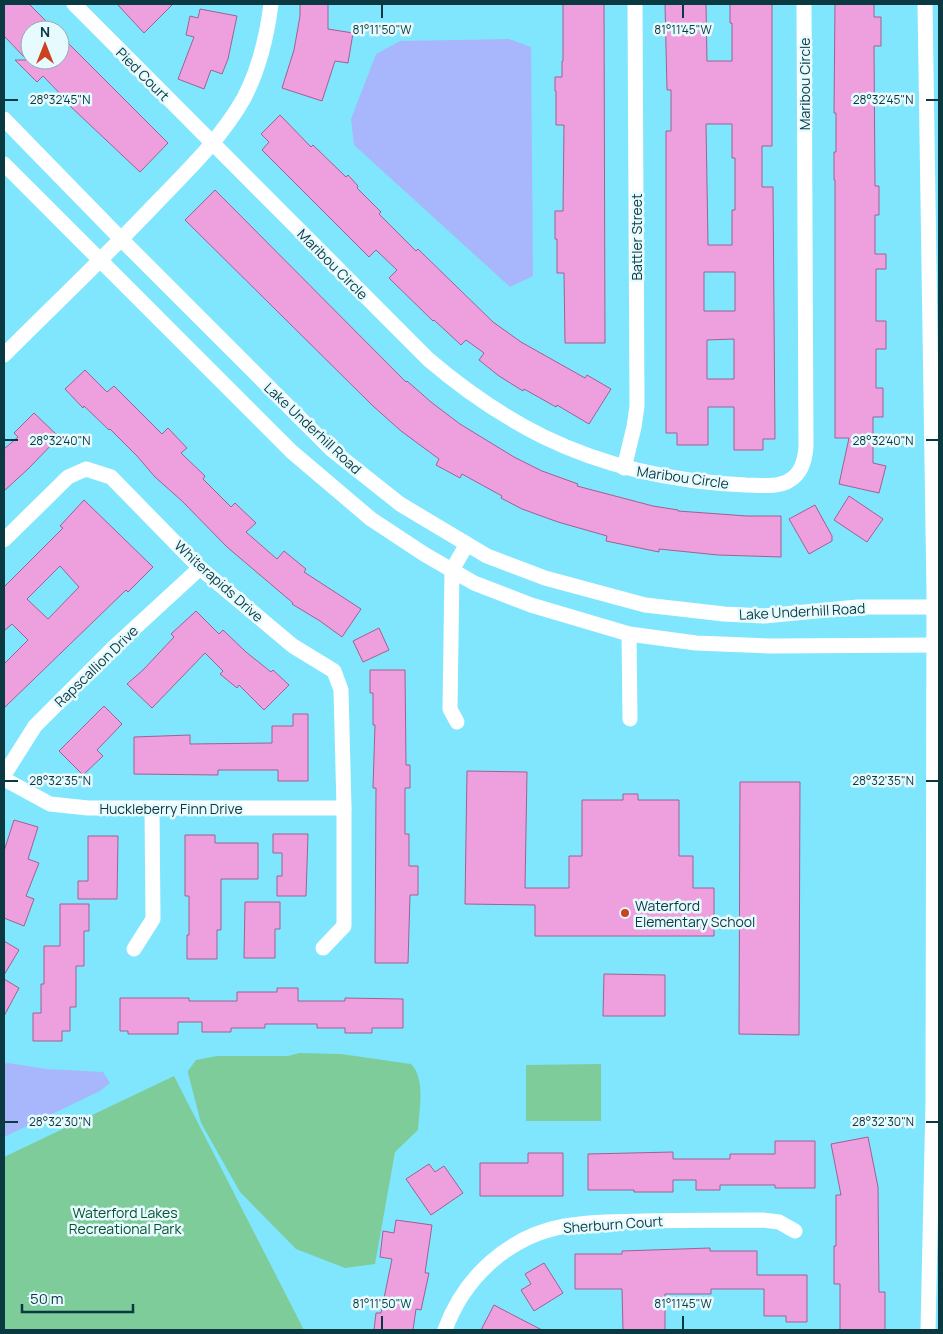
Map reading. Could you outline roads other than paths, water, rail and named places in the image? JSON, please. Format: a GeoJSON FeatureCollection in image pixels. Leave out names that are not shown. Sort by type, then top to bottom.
{"type":"FeatureCollection","features":[{"type":"Feature","properties":{"kind":"street","name":"Pied Court"},"geometry":{"type":"LineString","coordinates":[[74,4],[212,144]]}},
{"type":"Feature","properties":{"kind":"street"},"geometry":{"type":"LineString","coordinates":[[4,355],[121,239],[212,144],[243,98],[257,68],[267,32],[271,4]]}},
{"type":"Feature","properties":{"kind":"street","name":"Battler Street"},"geometry":{"type":"LineString","coordinates":[[624,468],[637,406],[634,4]]}},
{"type":"Feature","properties":{"kind":"street","name":"Maribou Circle"},"geometry":{"type":"LineString","coordinates":[[212,144],[428,359],[487,405],[570,449],[624,468],[679,479],[736,484],[769,485],[789,481],[797,475],[802,467],[806,447],[804,4]]}},
{"type":"Feature","properties":{"kind":"street"},"geometry":{"type":"LineString","coordinates":[[925,4],[937,607],[936,1102],[928,1330]]}},
{"type":"Feature","properties":{"kind":"street","name":"Lake Underhill Road"},"geometry":{"type":"LineString","coordinates":[[4,119],[332,450],[400,504],[487,556],[545,578],[654,606],[751,616],[844,608],[937,607]]}},
{"type":"Feature","properties":{"kind":"street","name":"Lake Underhill Road"},"geometry":{"type":"LineString","coordinates":[[4,164],[292,452],[371,519],[424,554],[474,583],[532,605],[629,634],[696,643],[770,646],[937,645]]}},
{"type":"Feature","properties":{"kind":"street","name":"Whiterapids Drive"},"geometry":{"type":"LineString","coordinates":[[4,540],[68,477],[86,469],[111,477],[200,568],[293,646],[334,671],[341,690],[344,926],[323,948]]}},
{"type":"Feature","properties":{"kind":"street"},"geometry":{"type":"LineString","coordinates":[[457,722],[450,709],[452,570],[467,544]]}},
{"type":"Feature","properties":{"kind":"street","name":"Rapscallion Drive"},"geometry":{"type":"LineString","coordinates":[[4,775],[35,726],[113,648],[200,568]]}},
{"type":"Feature","properties":{"kind":"street"},"geometry":{"type":"LineString","coordinates":[[629,634],[630,719]]}},
{"type":"Feature","properties":{"kind":"street","name":"Huckleberry Finn Drive"},"geometry":{"type":"LineString","coordinates":[[4,779],[50,804],[88,808],[344,808]]}},
{"type":"Feature","properties":{"kind":"street"},"geometry":{"type":"LineString","coordinates":[[134,950],[153,919],[152,808]]}},
{"type":"Feature","properties":{"kind":"street","name":"Sherburn Court"},"geometry":{"type":"LineString","coordinates":[[445,1330],[461,1296],[490,1262],[516,1244],[547,1230],[582,1224],[762,1220],[779,1222],[795,1230]]}},
{"type":"Feature","properties":{"kind":"water"},"geometry":{"type":"Polygon","coordinates":[[[509,39],[531,47],[533,276],[510,287],[354,145],[351,119],[376,54],[400,41],[509,39]]]}},
{"type":"Feature","properties":{"kind":"water"},"geometry":{"type":"Polygon","coordinates":[[[4,1064],[47,1069],[103,1072],[110,1083],[100,1091],[4,1137],[4,1064]]]}},
{"type":"Feature","properties":{"kind":"place","name":"Waterford Elementary School"},"geometry":{"type":"Point","coordinates":[625,913]}},
{"type":"Feature","properties":{"kind":"park label","name":"Waterford Lakes Recreational Park"},"geometry":{"type":"Point","coordinates":[125,1220]}}]}
